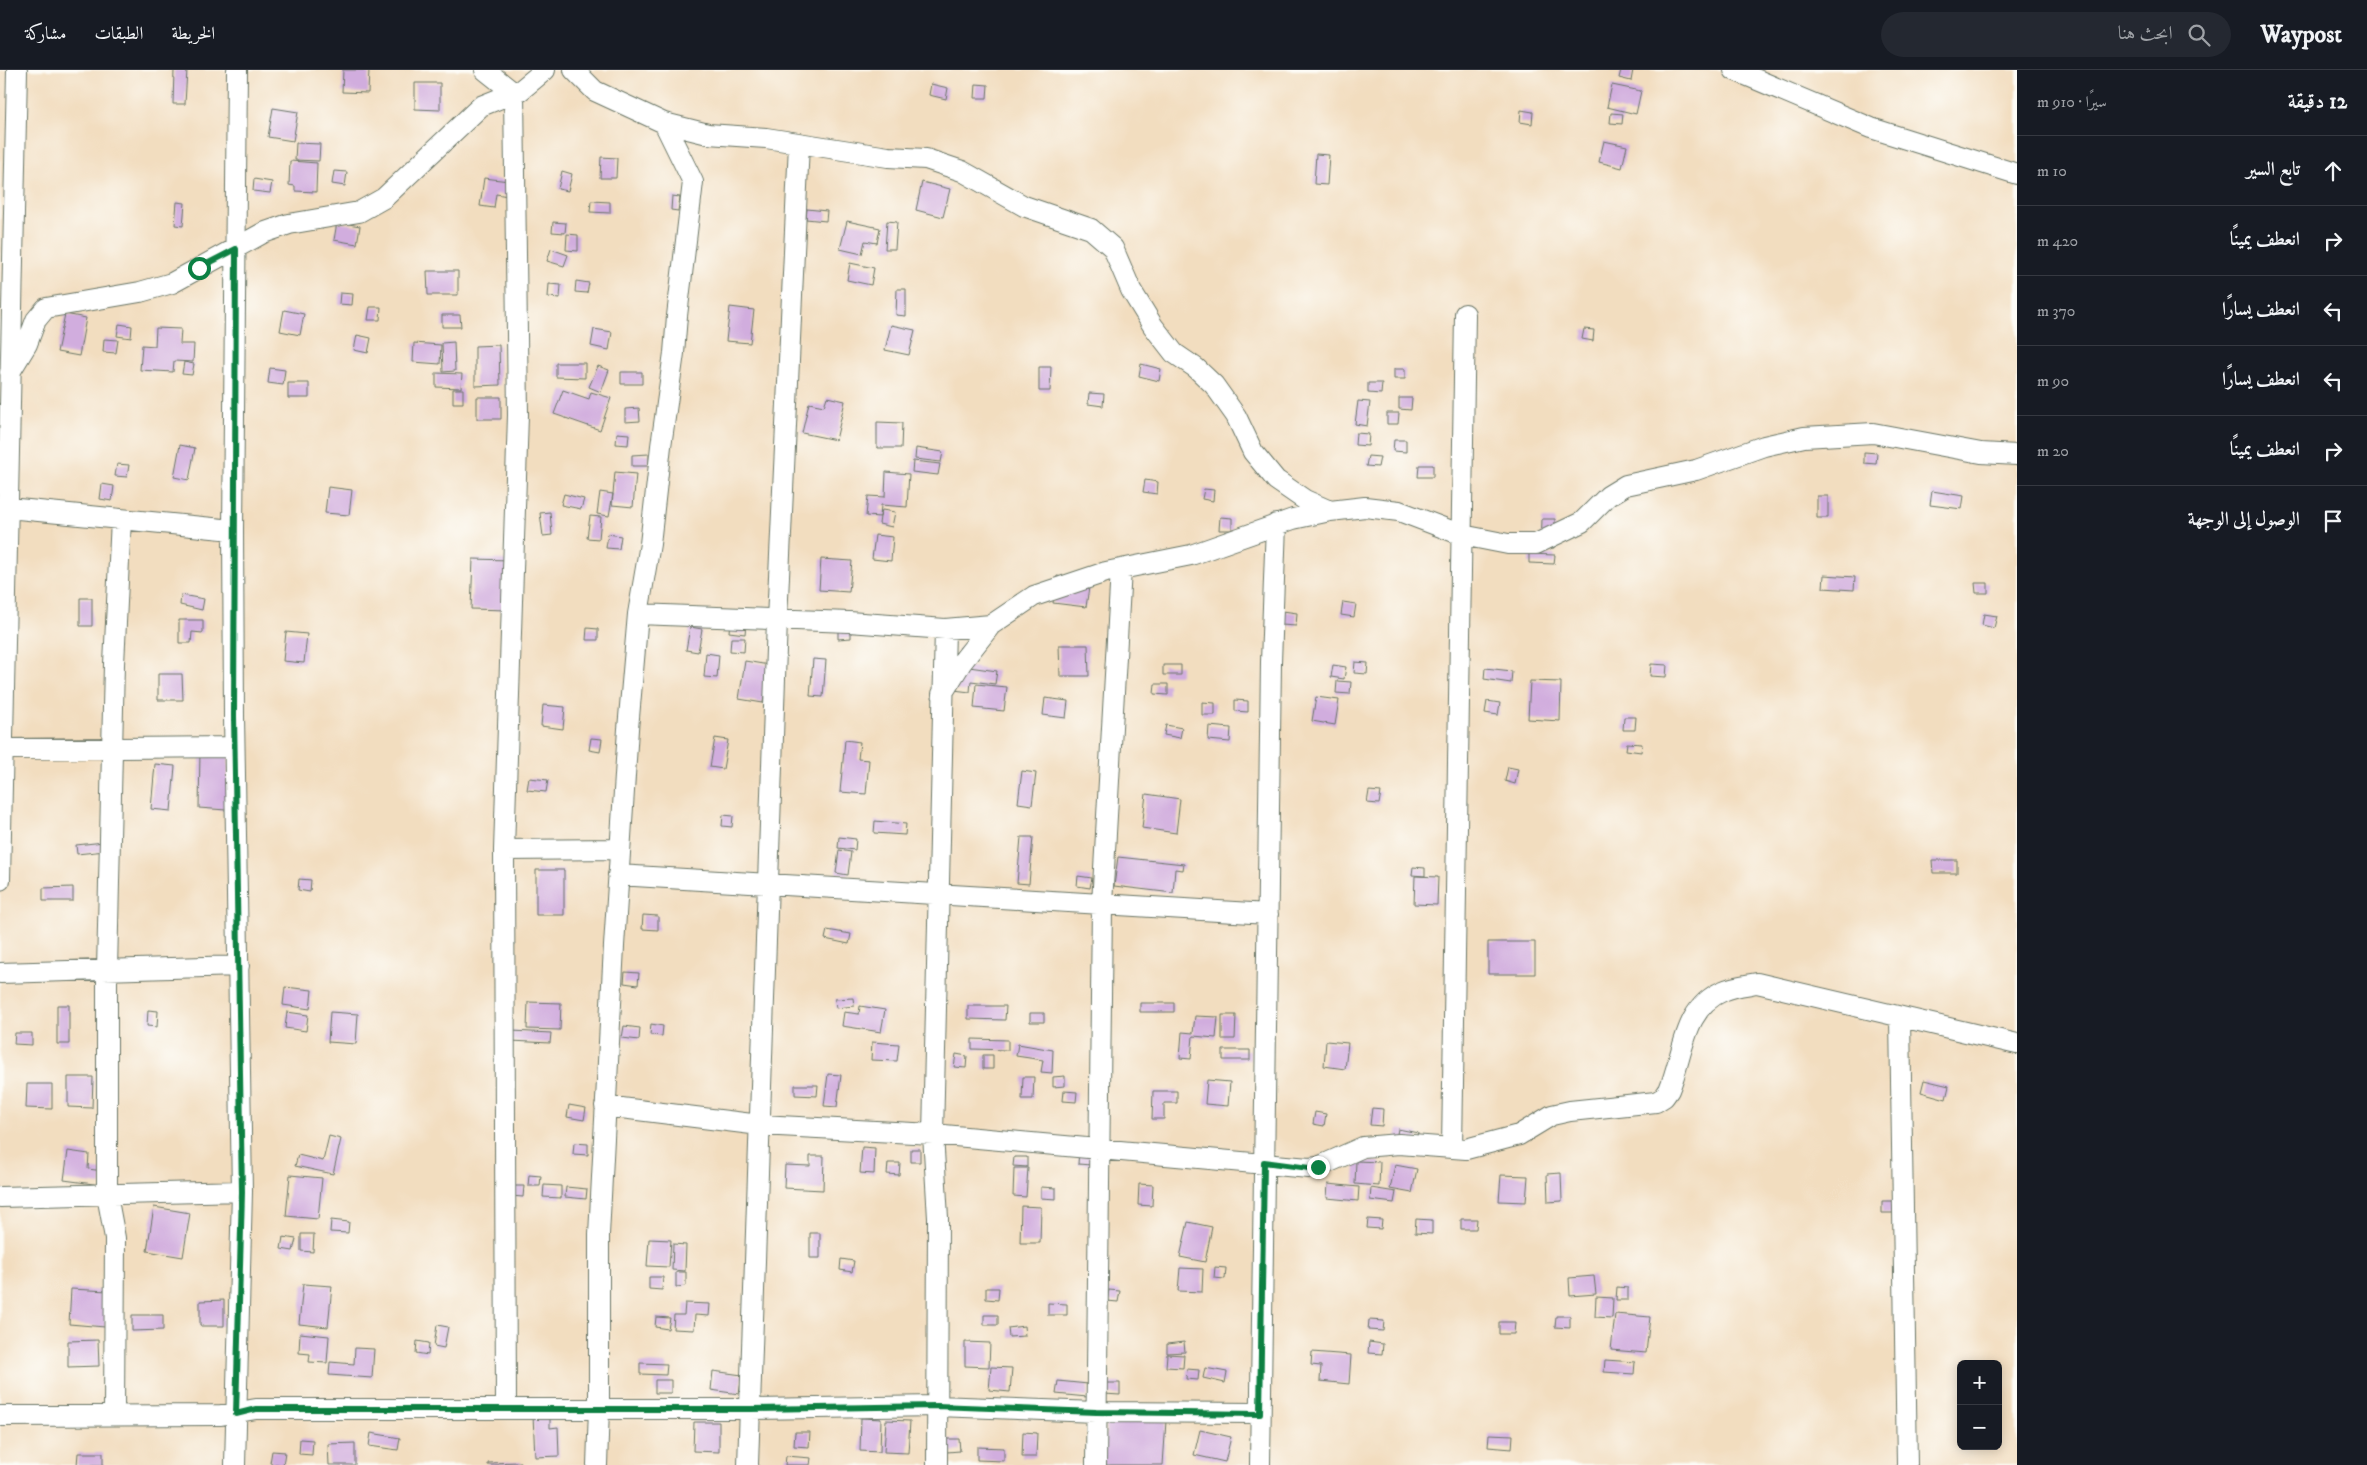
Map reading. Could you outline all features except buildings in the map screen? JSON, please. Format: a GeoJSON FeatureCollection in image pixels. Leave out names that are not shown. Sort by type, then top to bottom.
{"type":"FeatureCollection","features":[{"type":"Feature","properties":{"kind":"street"},"geometry":{"type":"LineString","coordinates":[[0,880],[4,749],[3,609],[8,508],[5,378],[17,70]]}},
{"type":"Feature","properties":{"kind":"street"},"geometry":{"type":"LineString","coordinates":[[235,1465],[242,1192],[234,747],[233,530],[237,70]]}},
{"type":"Feature","properties":{"kind":"street"},"geometry":{"type":"LineString","coordinates":[[485,70],[514,93]]}},
{"type":"Feature","properties":{"kind":"street"},"geometry":{"type":"LineString","coordinates":[[5,378],[27,344],[36,320],[46,308],[140,292],[172,283],[263,233],[289,224],[359,212],[384,198],[481,106],[521,90],[544,70]]}},
{"type":"Feature","properties":{"kind":"street"},"geometry":{"type":"LineString","coordinates":[[574,70],[595,91],[664,123],[708,134],[766,138],[888,158],[926,159],[962,171],[1024,206],[1092,229],[1113,248],[1131,290],[1153,326],[1174,353],[1196,368],[1214,385],[1236,416],[1252,452],[1276,480],[1305,500],[1330,511]]}},
{"type":"Feature","properties":{"kind":"street"},"geometry":{"type":"LineString","coordinates":[[1734,70],[1871,128],[2017,174]]}},
{"type":"Feature","properties":{"kind":"street"},"geometry":{"type":"LineString","coordinates":[[506,1408],[504,850],[518,415],[514,93]]}},
{"type":"Feature","properties":{"kind":"street"},"geometry":{"type":"LineString","coordinates":[[596,1465],[599,1408],[599,1234],[618,875],[638,614],[650,544],[693,182],[664,123]]}},
{"type":"Feature","properties":{"kind":"street"},"geometry":{"type":"LineString","coordinates":[[748,1465],[778,620],[799,144]]}},
{"type":"Feature","properties":{"kind":"street"},"geometry":{"type":"LineString","coordinates":[[1452,1148],[1465,314]]}},
{"type":"Feature","properties":{"kind":"street"},"geometry":{"type":"LineString","coordinates":[[942,694],[962,662],[991,625],[1034,596],[1121,569],[1191,555],[1276,524],[1330,511],[1365,507],[1399,511],[1462,535],[1508,544],[1536,544],[1582,522],[1608,496],[1626,485],[1696,470],[1764,446],[1804,438],[1873,433],[1981,453],[2017,455]]}},
{"type":"Feature","properties":{"kind":"street"},"geometry":{"type":"LineString","coordinates":[[8,508],[233,530]]}},
{"type":"Feature","properties":{"kind":"street"},"geometry":{"type":"LineString","coordinates":[[114,1415],[115,1238],[107,1195],[107,970],[112,750],[122,519]]}},
{"type":"Feature","properties":{"kind":"street"},"geometry":{"type":"LineString","coordinates":[[1260,1465],[1270,662],[1276,524]]}},
{"type":"Feature","properties":{"kind":"street"},"geometry":{"type":"LineString","coordinates":[[1096,1465],[1102,904],[1121,569]]}},
{"type":"Feature","properties":{"kind":"street"},"geometry":{"type":"LineString","coordinates":[[638,614],[849,622],[945,629],[991,625]]}},
{"type":"Feature","properties":{"kind":"street"},"geometry":{"type":"LineString","coordinates":[[937,1465],[938,1218],[933,1134],[945,629]]}},
{"type":"Feature","properties":{"kind":"street"},"geometry":{"type":"LineString","coordinates":[[4,749],[112,750],[234,747]]}},
{"type":"Feature","properties":{"kind":"street"},"geometry":{"type":"LineString","coordinates":[[504,850],[620,849]]}},
{"type":"Feature","properties":{"kind":"street"},"geometry":{"type":"LineString","coordinates":[[618,875],[1268,914]]}},
{"type":"Feature","properties":{"kind":"street"},"geometry":{"type":"LineString","coordinates":[[0,973],[239,966]]}},
{"type":"Feature","properties":{"kind":"street"},"geometry":{"type":"LineString","coordinates":[[605,1106],[760,1125],[933,1134],[1099,1151],[1264,1162],[1309,1168],[1318,1167],[1363,1147],[1399,1144],[1466,1149],[1519,1135],[1552,1115],[1570,1110],[1656,1102],[1664,1097],[1669,1090],[1692,1016],[1710,997],[1725,990],[1757,983],[2017,1044]]}},
{"type":"Feature","properties":{"kind":"street"},"geometry":{"type":"LineString","coordinates":[[1900,1017],[1907,1465]]}},
{"type":"Feature","properties":{"kind":"street"},"geometry":{"type":"LineString","coordinates":[[0,1197],[242,1192]]}},
{"type":"Feature","properties":{"kind":"street"},"geometry":{"type":"LineString","coordinates":[[0,1416],[236,1414],[256,1409],[750,1409],[937,1406],[1096,1412],[1260,1414]]}},
{"type":"Feature","properties":{"kind":"route"},"geometry":{"type":"LineString","coordinates":[[199,268],[236,249],[233,530],[234,716],[242,1192],[236,1414],[256,1409],[750,1409],[937,1406],[1096,1412],[1260,1414],[1264,1162],[1309,1168],[1318,1167]]}}]}
